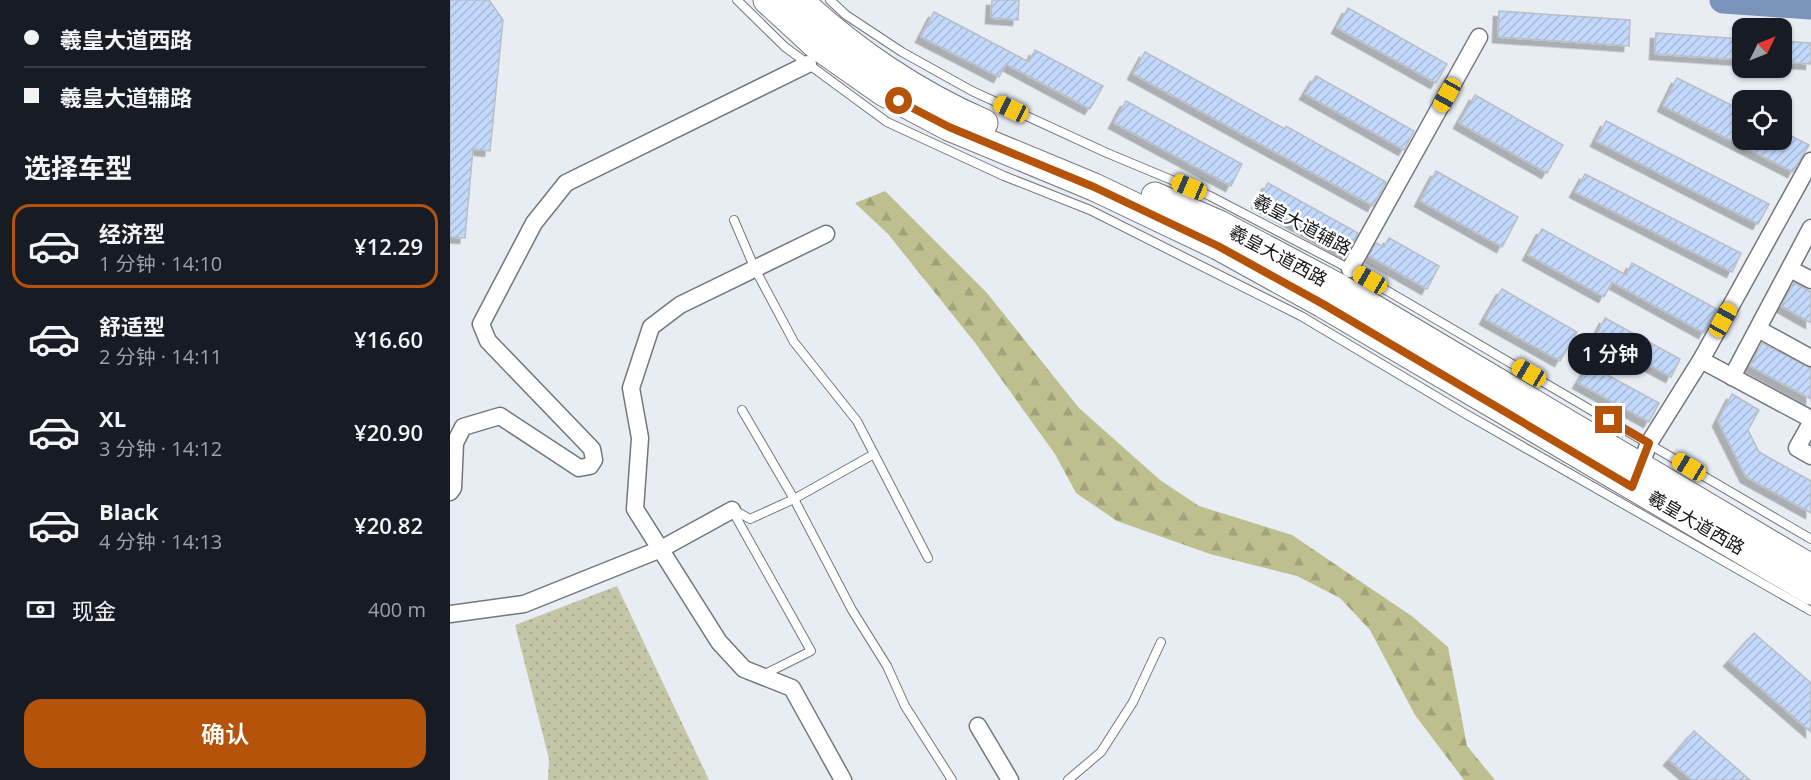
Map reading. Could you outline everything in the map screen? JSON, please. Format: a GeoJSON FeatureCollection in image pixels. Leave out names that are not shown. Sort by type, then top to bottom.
{"type":"FeatureCollection","features":[{"type":"Feature","properties":{"kind":"main road","name":"羲皇大道西路"},"geometry":{"type":"LineString","coordinates":[[767,0],[816,45],[883,92],[949,127],[1094,187],[1218,246],[1323,304],[1640,466],[1811,591]]}},
{"type":"Feature","properties":{"kind":"main road","name":"羲皇大道西路"},"geometry":{"type":"LineString","coordinates":[[799,0],[827,26],[891,72],[960,112],[1219,224],[1338,287],[1811,568]]}},
{"type":"Feature","properties":{"kind":"street"},"geometry":{"type":"LineString","coordinates":[[1350,269],[1479,37]]}},
{"type":"Feature","properties":{"kind":"street"},"geometry":{"type":"LineString","coordinates":[[450,492],[453,488],[455,443],[463,427],[500,416],[579,468],[590,466],[594,460],[592,449],[489,341],[481,324],[534,223],[566,183],[808,64]]}},
{"type":"Feature","properties":{"kind":"street"},"geometry":{"type":"LineString","coordinates":[[1640,466],[1811,161]]}},
{"type":"Feature","properties":{"kind":"street"},"geometry":{"type":"LineString","coordinates":[[1732,377],[1811,228]]}},
{"type":"Feature","properties":{"kind":"street"},"geometry":{"type":"LineString","coordinates":[[826,234],[680,305],[651,327],[631,388],[639,438],[635,508],[719,642],[744,669],[792,688],[843,780]]}},
{"type":"Feature","properties":{"kind":"street"},"geometry":{"type":"LineString","coordinates":[[1790,268],[1811,280]]}},
{"type":"Feature","properties":{"kind":"street"},"geometry":{"type":"LineString","coordinates":[[1758,329],[1811,358]]}},
{"type":"Feature","properties":{"kind":"street"},"geometry":{"type":"LineString","coordinates":[[1701,360],[1811,421],[1797,448],[1811,456]]}},
{"type":"Feature","properties":{"kind":"street"},"geometry":{"type":"LineString","coordinates":[[450,614],[524,604],[661,549],[732,510]]}},
{"type":"Feature","properties":{"kind":"street"},"geometry":{"type":"LineString","coordinates":[[978,726],[1010,780]]}},
{"type":"Feature","properties":{"kind":"lane"},"geometry":{"type":"LineString","coordinates":[[737,0],[785,47],[887,122],[1004,176],[1090,210],[1301,316],[1464,413],[1811,611]]}},
{"type":"Feature","properties":{"kind":"lane","name":"羲皇大道辅路"},"geometry":{"type":"LineString","coordinates":[[830,0],[846,15],[902,52],[972,91],[1107,153],[1210,196],[1350,269],[1640,466],[1811,539]]}},
{"type":"Feature","properties":{"kind":"lane"},"geometry":{"type":"LineString","coordinates":[[734,220],[755,268],[794,342],[857,421],[928,558]]}},
{"type":"Feature","properties":{"kind":"lane"},"geometry":{"type":"LineString","coordinates":[[742,410],[794,499],[852,610],[887,666],[905,706],[952,780]]}},
{"type":"Feature","properties":{"kind":"lane"},"geometry":{"type":"LineString","coordinates":[[732,510],[750,519],[794,499],[874,454]]}},
{"type":"Feature","properties":{"kind":"lane"},"geometry":{"type":"LineString","coordinates":[[732,510],[811,651],[761,676]]}},
{"type":"Feature","properties":{"kind":"lane"},"geometry":{"type":"LineString","coordinates":[[1068,780],[1101,752],[1133,702],[1161,642]]}},
{"type":"Feature","properties":{"kind":"green space"},"geometry":{"type":"Polygon","coordinates":[[[885,191],[987,293],[1079,408],[1160,480],[1199,506],[1292,535],[1413,617],[1448,647],[1467,746],[1495,780],[1464,780],[1415,715],[1370,630],[1340,598],[1297,576],[1210,554],[1117,521],[1076,493],[1055,454],[976,344],[888,234],[855,203],[885,191]]]}},
{"type":"Feature","properties":{"kind":"green space"},"geometry":{"type":"Polygon","coordinates":[[[617,586],[709,780],[548,780],[549,759],[515,625],[617,586]]]}},
{"type":"Feature","properties":{"kind":"building"},"geometry":{"type":"Polygon","coordinates":[[[450,0],[489,0],[503,20],[490,151],[473,149],[465,238],[450,237],[450,0]]]}},
{"type":"Feature","properties":{"kind":"building"},"geometry":{"type":"Polygon","coordinates":[[[992,0],[1019,0],[1018,20],[991,18],[992,0]]]}},
{"type":"Feature","properties":{"kind":"building"},"geometry":{"type":"Polygon","coordinates":[[[1348,8],[1447,64],[1436,83],[1337,28],[1348,8]]]}},
{"type":"Feature","properties":{"kind":"building"},"geometry":{"type":"Polygon","coordinates":[[[1499,11],[1630,20],[1629,46],[1498,37],[1499,11]]]}},
{"type":"Feature","properties":{"kind":"building"},"geometry":{"type":"Polygon","coordinates":[[[934,12],[1029,62],[1035,50],[1103,86],[1090,109],[1006,64],[999,77],[921,37],[934,12]]]}},
{"type":"Feature","properties":{"kind":"building"},"geometry":{"type":"Polygon","coordinates":[[[1656,33],[1732,38],[1732,59],[1655,54],[1656,33]]]}},
{"type":"Feature","properties":{"kind":"building"},"geometry":{"type":"Polygon","coordinates":[[[1792,42],[1811,43],[1811,64],[1792,63],[1792,42]]]}},
{"type":"Feature","properties":{"kind":"building"},"geometry":{"type":"Polygon","coordinates":[[[1145,52],[1285,129],[1286,126],[1386,182],[1373,206],[1133,74],[1145,52]]]}},
{"type":"Feature","properties":{"kind":"building"},"geometry":{"type":"Polygon","coordinates":[[[1316,76],[1414,131],[1404,150],[1305,94],[1316,76]]]}},
{"type":"Feature","properties":{"kind":"building"},"geometry":{"type":"Polygon","coordinates":[[[1677,78],[1732,106],[1732,141],[1663,106],[1677,78]]]}},
{"type":"Feature","properties":{"kind":"building"},"geometry":{"type":"Polygon","coordinates":[[[1475,95],[1563,145],[1547,173],[1459,123],[1475,95]]]}},
{"type":"Feature","properties":{"kind":"building"},"geometry":{"type":"Polygon","coordinates":[[[1126,101],[1242,164],[1231,186],[1114,123],[1126,101]]]}},
{"type":"Feature","properties":{"kind":"building"},"geometry":{"type":"Polygon","coordinates":[[[1606,121],[1769,204],[1758,224],[1596,141],[1606,121]]]}},
{"type":"Feature","properties":{"kind":"building"},"geometry":{"type":"Polygon","coordinates":[[[1792,136],[1809,145],[1793,172],[1750,150],[1792,150],[1792,136]]]}},
{"type":"Feature","properties":{"kind":"building"},"geometry":{"type":"Polygon","coordinates":[[[1436,171],[1518,217],[1502,247],[1420,201],[1436,171]]]}},
{"type":"Feature","properties":{"kind":"building"},"geometry":{"type":"Polygon","coordinates":[[[1585,174],[1741,253],[1732,272],[1575,192],[1585,174]]]}},
{"type":"Feature","properties":{"kind":"building"},"geometry":{"type":"Polygon","coordinates":[[[1268,183],[1358,233],[1347,253],[1257,203],[1268,183]]]}},
{"type":"Feature","properties":{"kind":"building"},"geometry":{"type":"Polygon","coordinates":[[[1542,229],[1626,275],[1632,263],[1717,309],[1704,333],[1612,282],[1604,297],[1528,255],[1542,229]]]}},
{"type":"Feature","properties":{"kind":"building"},"geometry":{"type":"Polygon","coordinates":[[[1389,238],[1439,266],[1427,289],[1369,256],[1376,243],[1384,247],[1389,238]]]}},
{"type":"Feature","properties":{"kind":"building"},"geometry":{"type":"Polygon","coordinates":[[[1794,283],[1811,292],[1811,323],[1781,306],[1794,283]]]}},
{"type":"Feature","properties":{"kind":"building"},"geometry":{"type":"Polygon","coordinates":[[[1502,289],[1577,332],[1560,361],[1485,319],[1502,289]]]}},
{"type":"Feature","properties":{"kind":"building"},"geometry":{"type":"Polygon","coordinates":[[[1605,318],[1680,359],[1671,377],[1596,336],[1605,318]]]}},
{"type":"Feature","properties":{"kind":"building"},"geometry":{"type":"Polygon","coordinates":[[[1762,343],[1811,368],[1811,399],[1750,366],[1762,343]]]}},
{"type":"Feature","properties":{"kind":"building"},"geometry":{"type":"Polygon","coordinates":[[[1589,365],[1659,403],[1649,422],[1578,383],[1589,365]]]}},
{"type":"Feature","properties":{"kind":"building"},"geometry":{"type":"Polygon","coordinates":[[[1732,394],[1759,410],[1748,430],[1759,452],[1811,481],[1811,513],[1746,477],[1718,421],[1732,394]]]}},
{"type":"Feature","properties":{"kind":"building"},"geometry":{"type":"Polygon","coordinates":[[[1754,633],[1811,683],[1811,732],[1729,661],[1754,633]]]}},
{"type":"Feature","properties":{"kind":"building"},"geometry":{"type":"Polygon","coordinates":[[[1694,731],[1750,780],[1692,780],[1669,760],[1694,731]]]}},
{"type":"Feature","properties":{"kind":"waterway"},"geometry":{"type":"LineString","coordinates":[[1723,0],[1811,6]]}},
{"type":"Feature","properties":{"kind":"route"},"geometry":{"type":"LineString","coordinates":[[899,101],[949,127],[1094,187],[1218,246],[1323,304],[1632,487],[1649,443],[1609,420]]}}]}
